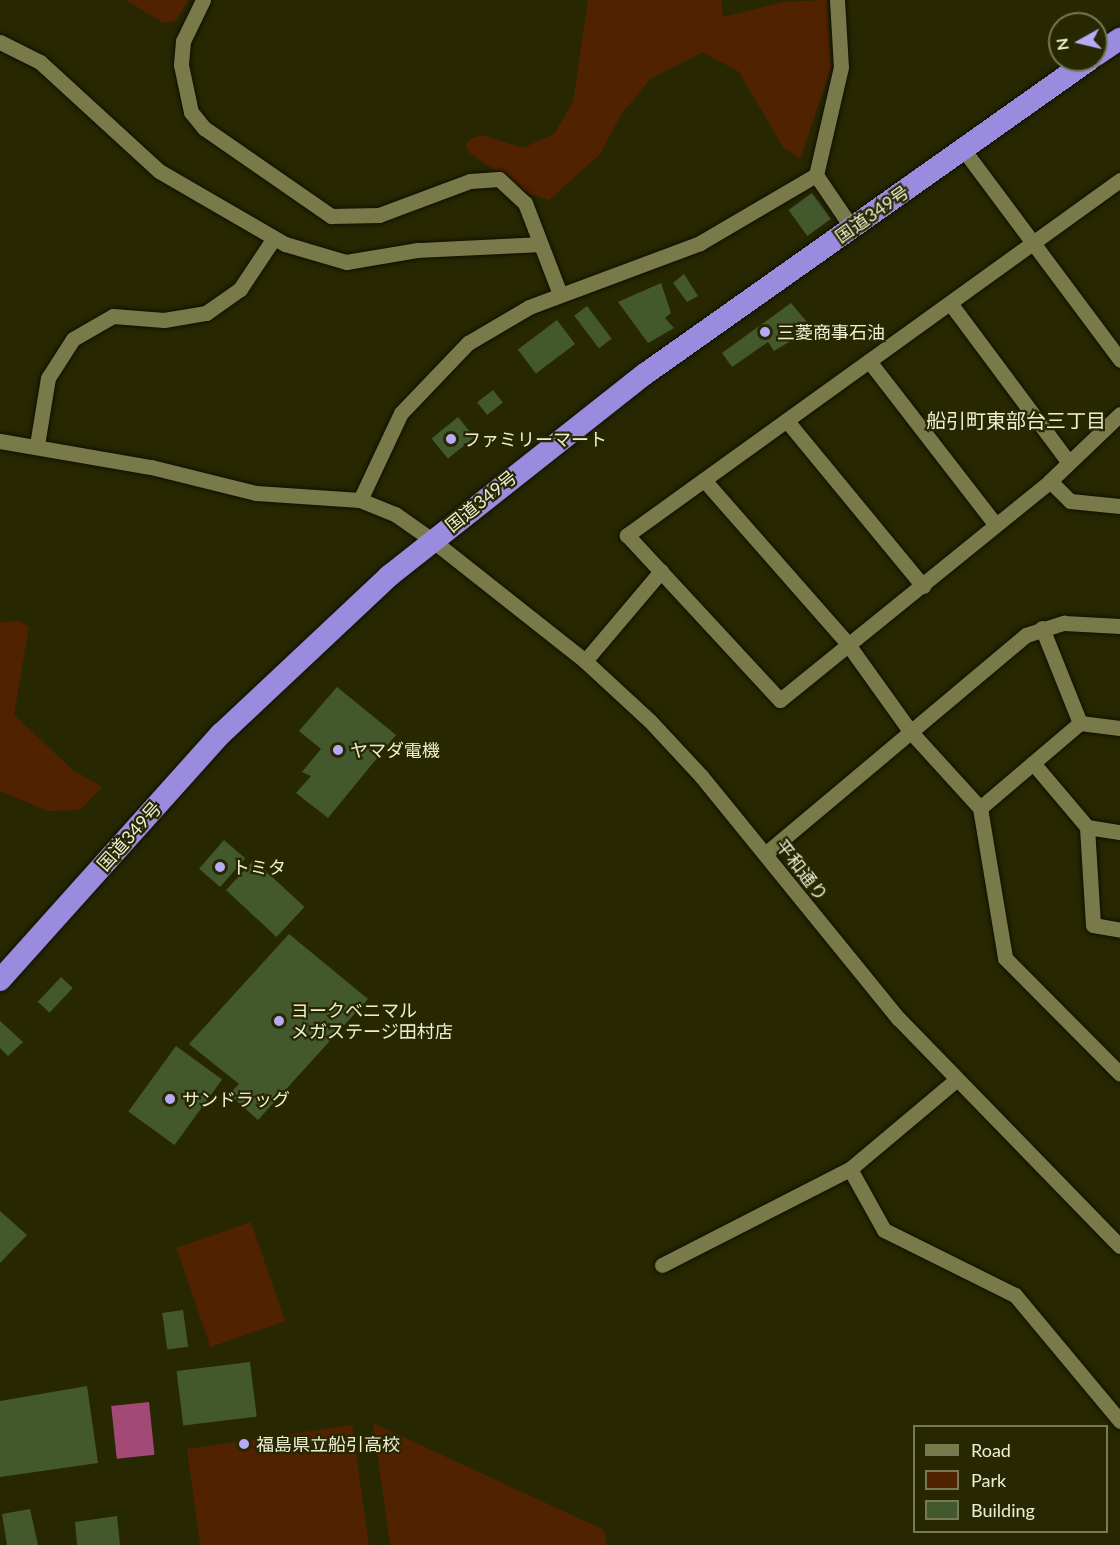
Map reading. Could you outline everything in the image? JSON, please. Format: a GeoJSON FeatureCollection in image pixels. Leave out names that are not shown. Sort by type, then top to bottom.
{"type":"FeatureCollection","features":[{"type":"Feature","properties":{"kind":"highway","name":"国道349号"},"geometry":{"type":"LineString","coordinates":[[0,980],[220,734],[305,650],[432,540],[645,374],[1072,72]]}},
{"type":"Feature","properties":{"kind":"street"},"geometry":{"type":"LineString","coordinates":[[203,0],[183,40],[181,65],[191,112],[204,128],[331,216],[379,215],[470,181],[499,179],[525,203],[560,294]]}},
{"type":"Feature","properties":{"kind":"street"},"geometry":{"type":"LineString","coordinates":[[837,0],[841,67],[816,175],[852,228]]}},
{"type":"Feature","properties":{"kind":"street"},"geometry":{"type":"LineString","coordinates":[[0,42],[40,62],[159,171],[274,238],[346,262],[418,250],[540,244]]}},
{"type":"Feature","properties":{"kind":"street"},"geometry":{"type":"LineString","coordinates":[[963,149],[1120,360]]}},
{"type":"Feature","properties":{"kind":"street"},"geometry":{"type":"LineString","coordinates":[[360,500],[384,440],[437,369],[502,321],[560,294],[669,258],[816,175]]}},
{"type":"Feature","properties":{"kind":"street"},"geometry":{"type":"LineString","coordinates":[[1118,184],[1033,241],[869,362],[627,535],[780,700],[847,643],[923,586],[994,524],[1050,481],[1067,460],[1120,414]]}},
{"type":"Feature","properties":{"kind":"street"},"geometry":{"type":"LineString","coordinates":[[37,446],[48,378],[73,339],[113,316],[164,320],[206,313],[240,289],[274,238]]}},
{"type":"Feature","properties":{"kind":"street"},"geometry":{"type":"LineString","coordinates":[[950,303],[1067,460]]}},
{"type":"Feature","properties":{"kind":"street"},"geometry":{"type":"LineString","coordinates":[[869,362],[994,524]]}},
{"type":"Feature","properties":{"kind":"street"},"geometry":{"type":"LineString","coordinates":[[787,421],[923,586]]}},
{"type":"Feature","properties":{"kind":"street","name":"平和通り"},"geometry":{"type":"LineString","coordinates":[[0,441],[37,446],[255,493],[360,500],[395,514],[432,540],[585,661],[695,769],[955,1081],[1120,1246]]}},
{"type":"Feature","properties":{"kind":"street"},"geometry":{"type":"LineString","coordinates":[[704,480],[847,643],[910,731],[980,808],[1005,958],[1100,1051],[1120,1074]]}},
{"type":"Feature","properties":{"kind":"street"},"geometry":{"type":"LineString","coordinates":[[1050,481],[1070,501],[1120,506]]}},
{"type":"Feature","properties":{"kind":"street"},"geometry":{"type":"LineString","coordinates":[[585,661],[661,571]]}},
{"type":"Feature","properties":{"kind":"street"},"geometry":{"type":"LineString","coordinates":[[765,854],[1026,635],[1042,628],[1084,621],[1120,626]]}},
{"type":"Feature","properties":{"kind":"street"},"geometry":{"type":"LineString","coordinates":[[1042,628],[1080,723]]}},
{"type":"Feature","properties":{"kind":"street"},"geometry":{"type":"LineString","coordinates":[[980,808],[1080,723],[1120,728]]}},
{"type":"Feature","properties":{"kind":"street"},"geometry":{"type":"LineString","coordinates":[[1033,763],[1087,827],[1093,924],[1120,930]]}},
{"type":"Feature","properties":{"kind":"street"},"geometry":{"type":"LineString","coordinates":[[1087,827],[1120,832]]}},
{"type":"Feature","properties":{"kind":"street"},"geometry":{"type":"LineString","coordinates":[[1100,1051],[1120,1054]]}},
{"type":"Feature","properties":{"kind":"street"},"geometry":{"type":"LineString","coordinates":[[662,1265],[850,1169],[955,1081]]}},
{"type":"Feature","properties":{"kind":"street"},"geometry":{"type":"LineString","coordinates":[[850,1169],[884,1230],[1015,1295],[1120,1421]]}},
{"type":"Feature","properties":{"kind":"green space"},"geometry":{"type":"Polygon","coordinates":[[[126,0],[189,0],[175,21],[163,23],[126,0]]]}},
{"type":"Feature","properties":{"kind":"green space"},"geometry":{"type":"Polygon","coordinates":[[[588,0],[721,0],[723,17],[783,2],[827,0],[831,68],[800,159],[783,147],[739,72],[703,52],[650,79],[621,115],[600,154],[549,200],[528,193],[471,154],[465,146],[471,138],[482,135],[523,148],[554,134],[573,102],[588,0]]]}},
{"type":"Feature","properties":{"kind":"green space"},"geometry":{"type":"Polygon","coordinates":[[[19,621],[29,627],[14,715],[73,770],[102,787],[80,810],[48,811],[0,791],[0,622],[19,621]]]}},
{"type":"Feature","properties":{"kind":"green space"},"geometry":{"type":"Polygon","coordinates":[[[251,1222],[285,1321],[210,1347],[176,1248],[251,1222]]]}},
{"type":"Feature","properties":{"kind":"green space"},"geometry":{"type":"Polygon","coordinates":[[[373,1423],[604,1530],[607,1545],[390,1545],[373,1423]]]}},
{"type":"Feature","properties":{"kind":"green space"},"geometry":{"type":"Polygon","coordinates":[[[352,1425],[369,1545],[200,1545],[187,1449],[352,1425]]]}},
{"type":"Feature","properties":{"kind":"shaded area"},"geometry":{"type":"Polygon","coordinates":[[[149,1402],[155,1455],[117,1459],[111,1406],[149,1402]]]}},
{"type":"Feature","properties":{"kind":"building"},"geometry":{"type":"Polygon","coordinates":[[[812,193],[831,219],[807,236],[789,210],[812,193]]]}},
{"type":"Feature","properties":{"kind":"building"},"geometry":{"type":"Polygon","coordinates":[[[684,274],[698,296],[687,302],[673,283],[684,274]]]}},
{"type":"Feature","properties":{"kind":"building"},"geometry":{"type":"Polygon","coordinates":[[[661,283],[671,313],[665,318],[674,328],[648,343],[618,302],[661,283]]]}},
{"type":"Feature","properties":{"kind":"building"},"geometry":{"type":"Polygon","coordinates":[[[791,303],[807,322],[794,330],[799,336],[774,351],[768,342],[732,367],[722,353],[791,303]]]}},
{"type":"Feature","properties":{"kind":"building"},"geometry":{"type":"Polygon","coordinates":[[[587,306],[612,339],[599,348],[574,316],[587,306]]]}},
{"type":"Feature","properties":{"kind":"building"},"geometry":{"type":"Polygon","coordinates":[[[557,320],[575,344],[536,373],[518,349],[557,320]]]}},
{"type":"Feature","properties":{"kind":"building"},"geometry":{"type":"Polygon","coordinates":[[[493,390],[503,403],[487,415],[477,402],[493,390]]]}},
{"type":"Feature","properties":{"kind":"building"},"geometry":{"type":"Polygon","coordinates":[[[458,417],[474,437],[448,459],[432,438],[458,417]]]}},
{"type":"Feature","properties":{"kind":"building"},"geometry":{"type":"Polygon","coordinates":[[[337,687],[396,735],[328,818],[296,793],[311,776],[302,772],[321,749],[299,731],[337,687]]]}},
{"type":"Feature","properties":{"kind":"building"},"geometry":{"type":"Polygon","coordinates":[[[224,840],[245,858],[220,887],[199,869],[224,840]]]}},
{"type":"Feature","properties":{"kind":"building"},"geometry":{"type":"Polygon","coordinates":[[[254,860],[304,907],[277,937],[226,890],[254,860]]]}},
{"type":"Feature","properties":{"kind":"building","name":"ヨークベニマル メガステージ田村店"},"geometry":{"type":"Polygon","coordinates":[[[289,934],[368,999],[258,1120],[229,1094],[239,1084],[189,1044],[289,934]]]}},
{"type":"Feature","properties":{"kind":"building"},"geometry":{"type":"Polygon","coordinates":[[[61,977],[73,988],[50,1013],[38,1002],[61,977]]]}},
{"type":"Feature","properties":{"kind":"building"},"geometry":{"type":"Polygon","coordinates":[[[0,1021],[23,1042],[8,1056],[0,1048],[0,1021]]]}},
{"type":"Feature","properties":{"kind":"building"},"geometry":{"type":"Polygon","coordinates":[[[176,1046],[222,1080],[175,1145],[128,1112],[176,1046]]]}},
{"type":"Feature","properties":{"kind":"building"},"geometry":{"type":"Polygon","coordinates":[[[0,1211],[27,1235],[0,1263],[0,1211]]]}},
{"type":"Feature","properties":{"kind":"building"},"geometry":{"type":"Polygon","coordinates":[[[183,1310],[188,1347],[167,1350],[162,1313],[183,1310]]]}},
{"type":"Feature","properties":{"kind":"building"},"geometry":{"type":"Polygon","coordinates":[[[250,1362],[257,1417],[183,1426],[177,1371],[250,1362]]]}},
{"type":"Feature","properties":{"kind":"building"},"geometry":{"type":"Polygon","coordinates":[[[87,1386],[98,1463],[0,1477],[0,1401],[87,1386]]]}},
{"type":"Feature","properties":{"kind":"building"},"geometry":{"type":"Polygon","coordinates":[[[30,1509],[38,1545],[7,1545],[2,1514],[30,1509]]]}},
{"type":"Feature","properties":{"kind":"building"},"geometry":{"type":"Polygon","coordinates":[[[117,1516],[120,1545],[77,1545],[75,1522],[117,1516]]]}},
{"type":"Feature","properties":{"kind":"place","name":"三菱商事石油"},"geometry":{"type":"Point","coordinates":[765,332]}},
{"type":"Feature","properties":{"kind":"place","name":"ファミリーマート"},"geometry":{"type":"Point","coordinates":[451,439]}},
{"type":"Feature","properties":{"kind":"place","name":"ヤマダ電機"},"geometry":{"type":"Point","coordinates":[338,750]}},
{"type":"Feature","properties":{"kind":"place","name":"トミタ"},"geometry":{"type":"Point","coordinates":[220,867]}},
{"type":"Feature","properties":{"kind":"place","name":"ヨークベニマル メガステージ田村店"},"geometry":{"type":"Point","coordinates":[279,1021]}},
{"type":"Feature","properties":{"kind":"place","name":"サンドラッグ"},"geometry":{"type":"Point","coordinates":[170,1099]}},
{"type":"Feature","properties":{"kind":"place","name":"福島県立船引高校"},"geometry":{"type":"Point","coordinates":[244,1444]}},
{"type":"Feature","properties":{"kind":"district","name":"船引町東部台三丁目"},"geometry":{"type":"Point","coordinates":[1016,420]}}]}
